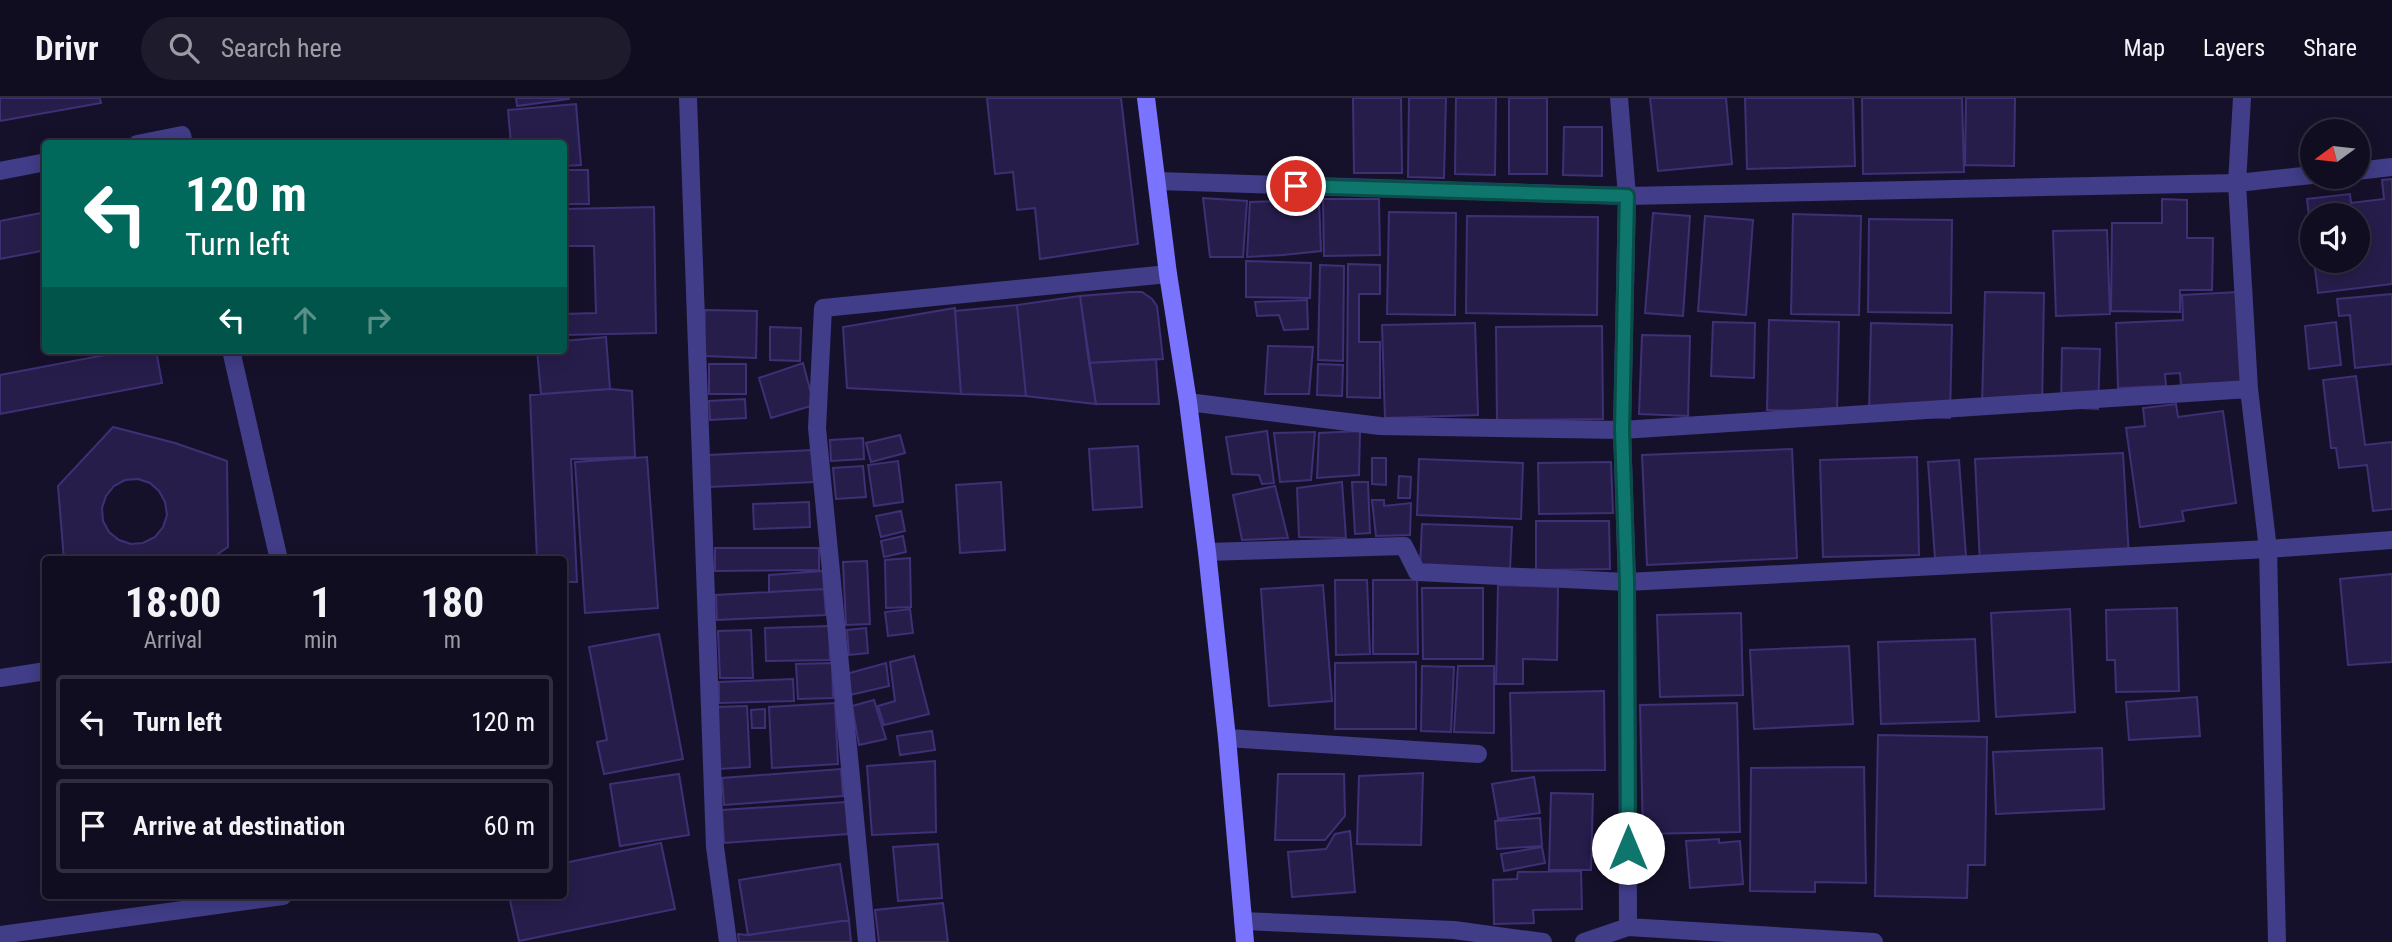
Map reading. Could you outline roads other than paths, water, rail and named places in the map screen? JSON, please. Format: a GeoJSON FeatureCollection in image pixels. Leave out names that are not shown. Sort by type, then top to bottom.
{"type":"FeatureCollection","features":[{"type":"Feature","properties":{"kind":"street"},"geometry":{"type":"LineString","coordinates":[[688,98],[715,847],[728,942]]}},
{"type":"Feature","properties":{"kind":"street"},"geometry":{"type":"LineString","coordinates":[[1146,98],[1208,552],[1245,942]]}},
{"type":"Feature","properties":{"kind":"street"},"geometry":{"type":"LineString","coordinates":[[1619,98],[1627,196],[1622,430],[1627,582],[1628,928]]}},
{"type":"Feature","properties":{"kind":"street"},"geometry":{"type":"LineString","coordinates":[[2242,98],[2237,183],[2249,389],[2268,549],[2277,942]]}},
{"type":"Feature","properties":{"kind":"street"},"geometry":{"type":"LineString","coordinates":[[157,140],[182,135],[183,140]]}},
{"type":"Feature","properties":{"kind":"street"},"geometry":{"type":"LineString","coordinates":[[0,171],[42,163]]}},
{"type":"Feature","properties":{"kind":"street"},"geometry":{"type":"LineString","coordinates":[[2370,170],[2392,167]]}},
{"type":"Feature","properties":{"kind":"street"},"geometry":{"type":"LineString","coordinates":[[1158,181],[1627,196],[2237,183],[2300,176]]}},
{"type":"Feature","properties":{"kind":"street"},"geometry":{"type":"LineString","coordinates":[[867,942],[817,428],[823,309],[1168,274]]}},
{"type":"Feature","properties":{"kind":"street"},"geometry":{"type":"LineString","coordinates":[[232,354],[278,556]]}},
{"type":"Feature","properties":{"kind":"street"},"geometry":{"type":"LineString","coordinates":[[1188,402],[1380,426],[1622,430],[2249,389]]}},
{"type":"Feature","properties":{"kind":"street"},"geometry":{"type":"LineString","coordinates":[[1208,552],[1404,546],[1417,572],[1627,582],[2268,549],[2392,540]]}},
{"type":"Feature","properties":{"kind":"street"},"geometry":{"type":"LineString","coordinates":[[0,678],[42,672]]}},
{"type":"Feature","properties":{"kind":"street"},"geometry":{"type":"LineString","coordinates":[[1227,738],[1478,754]]}},
{"type":"Feature","properties":{"kind":"street"},"geometry":{"type":"LineString","coordinates":[[0,935],[261,899]]}},
{"type":"Feature","properties":{"kind":"street"},"geometry":{"type":"LineString","coordinates":[[1243,921],[1454,930],[1543,942]]}},
{"type":"Feature","properties":{"kind":"street"},"geometry":{"type":"LineString","coordinates":[[1584,942],[1628,928],[1874,942]]}}]}
